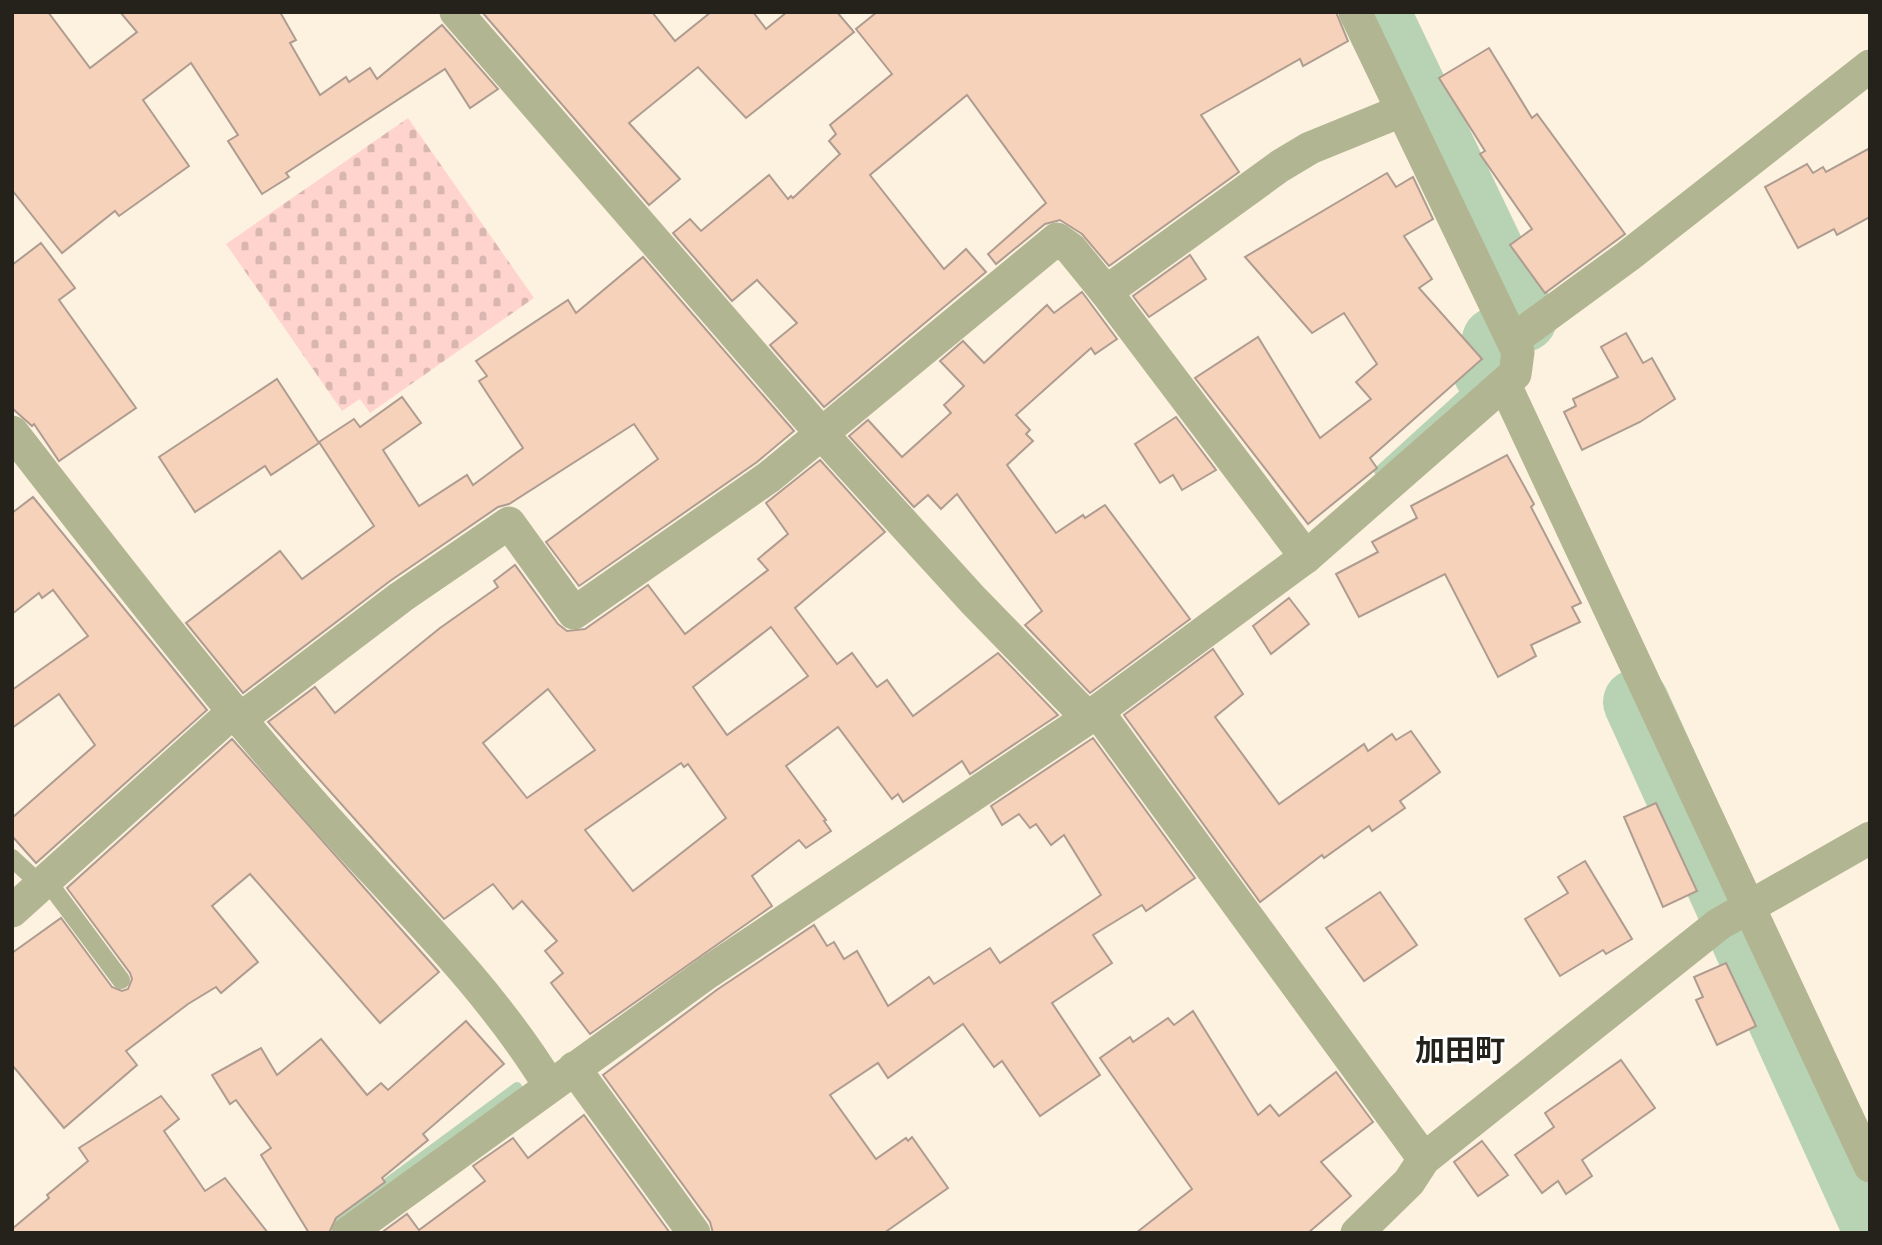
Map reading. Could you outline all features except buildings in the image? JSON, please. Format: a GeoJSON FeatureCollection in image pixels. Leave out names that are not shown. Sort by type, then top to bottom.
{"type":"FeatureCollection","features":[{"type":"Feature","properties":{"kind":"street"},"geometry":{"type":"LineString","coordinates":[[456,12],[820,432],[973,600],[1093,714],[1424,1159]]}},
{"type":"Feature","properties":{"kind":"street"},"geometry":{"type":"LineString","coordinates":[[348,1233],[707,973],[1093,714],[1306,557],[1515,374],[1518,352],[1513,340],[1355,12]]}},
{"type":"Feature","properties":{"kind":"street"},"geometry":{"type":"LineString","coordinates":[[1513,340],[1628,256],[1870,66]]}},
{"type":"Feature","properties":{"kind":"street"},"geometry":{"type":"LineString","coordinates":[[1106,292],[1280,166],[1310,148],[1401,111]]}},
{"type":"Feature","properties":{"kind":"street"},"geometry":{"type":"LineString","coordinates":[[12,911],[119,813],[236,716],[509,523],[574,613],[769,477],[820,432],[1057,239],[1071,249],[1106,292],[1306,557]]}},
{"type":"Feature","properties":{"kind":"street"},"geometry":{"type":"LineString","coordinates":[[1505,385],[1739,913],[1870,1166]]}},
{"type":"Feature","properties":{"kind":"street"},"geometry":{"type":"LineString","coordinates":[[12,432],[236,716],[447,953],[530,1055],[561,1077],[694,1233]]}},
{"type":"Feature","properties":{"kind":"street"},"geometry":{"type":"LineString","coordinates":[[1357,1233],[1409,1182],[1424,1159],[1739,913],[1870,838]]}},
{"type":"Feature","properties":{"kind":"lane"},"geometry":{"type":"LineString","coordinates":[[12,858],[45,883],[121,980]]}},
{"type":"Feature","properties":{"kind":"green space"},"geometry":{"type":"Polygon","coordinates":[[[408,118],[534,298],[370,413],[360,399],[342,411],[226,244],[408,118]]]}},
{"type":"Feature","properties":{"kind":"waterway"},"geometry":{"type":"LineString","coordinates":[[1377,12],[1524,319]]}},
{"type":"Feature","properties":{"kind":"waterway"},"geometry":{"type":"LineString","coordinates":[[1486,372],[1495,340]]}},
{"type":"Feature","properties":{"kind":"waterway"},"geometry":{"type":"LineString","coordinates":[[1379,471],[1478,381],[1487,365]]}},
{"type":"Feature","properties":{"kind":"waterway"},"geometry":{"type":"LineString","coordinates":[[1636,702],[1870,1217]]}},
{"type":"Feature","properties":{"kind":"waterway"},"geometry":{"type":"LineString","coordinates":[[322,1231],[517,1087]]}},
{"type":"Feature","properties":{"kind":"district","name":"加田町"},"geometry":{"type":"Point","coordinates":[1460,1051]}}]}
